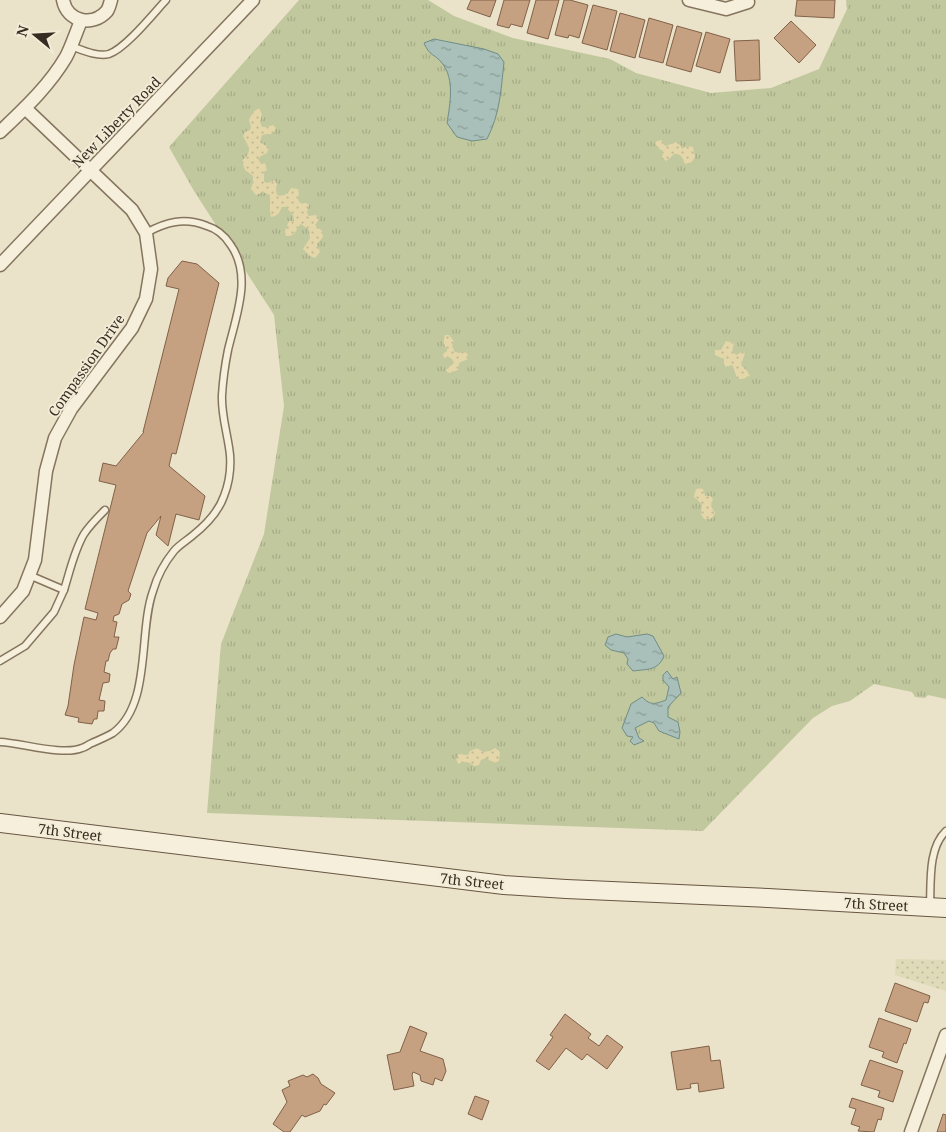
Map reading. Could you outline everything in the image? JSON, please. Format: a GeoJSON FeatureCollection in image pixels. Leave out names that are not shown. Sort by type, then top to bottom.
{"type":"FeatureCollection","features":[{"type":"Feature","properties":{"kind":"street"},"geometry":{"type":"LineString","coordinates":[[63,0],[71,16],[81,21],[99,18],[108,10],[111,0]]}},
{"type":"Feature","properties":{"kind":"street","name":"New Liberty Road"},"geometry":{"type":"LineString","coordinates":[[0,265],[253,0]]}},
{"type":"Feature","properties":{"kind":"street"},"geometry":{"type":"LineString","coordinates":[[689,0],[726,9],[748,2]]}},
{"type":"Feature","properties":{"kind":"street"},"geometry":{"type":"LineString","coordinates":[[0,132],[48,83],[67,56],[81,21]]}},
{"type":"Feature","properties":{"kind":"street","name":"Compassion Drive"},"geometry":{"type":"LineString","coordinates":[[0,617],[23,591],[35,560],[46,471],[55,438],[71,409],[132,328],[146,299],[151,269],[146,233],[132,210],[25,108]]}},
{"type":"Feature","properties":{"kind":"street","name":"7th Street"},"geometry":{"type":"LineString","coordinates":[[0,823],[504,885],[566,890],[938,907]]}},
{"type":"Feature","properties":{"kind":"street"},"geometry":{"type":"LineString","coordinates":[[911,1132],[946,1035]]}},
{"type":"Feature","properties":{"kind":"lane"},"geometry":{"type":"LineString","coordinates":[[71,46],[94,54],[108,54],[125,44],[166,0]]}},
{"type":"Feature","properties":{"kind":"lane"},"geometry":{"type":"LineString","coordinates":[[0,742],[64,751],[82,749],[113,732],[122,724],[130,713],[138,692],[147,615],[152,591],[174,550],[210,521],[226,489],[229,478],[230,457],[222,398],[225,364],[238,312],[242,284],[240,262],[236,252],[226,238],[218,231],[201,223],[170,223],[146,233]]}},
{"type":"Feature","properties":{"kind":"lane"},"geometry":{"type":"LineString","coordinates":[[0,661],[25,646],[54,612],[84,534],[105,510]]}},
{"type":"Feature","properties":{"kind":"lane"},"geometry":{"type":"LineString","coordinates":[[29,576],[64,590]]}},
{"type":"Feature","properties":{"kind":"lane"},"geometry":{"type":"LineString","coordinates":[[938,907],[932,861],[935,848],[946,830]]}},
{"type":"Feature","properties":{"kind":"shaded area"},"geometry":{"type":"Polygon","coordinates":[[[896,959],[946,960],[946,991],[895,975],[896,959]]]}},
{"type":"Feature","properties":{"kind":"green space"},"geometry":{"type":"Polygon","coordinates":[[[299,0],[428,0],[454,16],[513,38],[610,59],[636,73],[711,93],[771,88],[819,69],[847,9],[846,0],[946,0],[946,699],[928,695],[925,698],[915,697],[912,692],[874,684],[850,701],[832,706],[813,718],[703,831],[207,813],[221,644],[264,534],[284,406],[274,315],[194,191],[169,147],[299,0]]]}},
{"type":"Feature","properties":{"kind":"sand"},"geometry":{"type":"Polygon","coordinates":[[[259,108],[262,114],[260,122],[262,127],[273,125],[276,128],[273,134],[262,135],[260,142],[269,148],[267,153],[258,159],[261,164],[265,163],[267,170],[264,172],[264,182],[268,183],[274,180],[277,184],[276,190],[279,196],[289,192],[291,188],[298,189],[300,203],[309,205],[307,213],[309,216],[316,215],[319,220],[315,225],[322,231],[323,237],[317,244],[320,252],[315,258],[303,249],[310,238],[309,230],[301,224],[294,234],[286,236],[285,231],[289,221],[294,221],[293,215],[286,207],[282,207],[278,214],[271,217],[270,195],[263,192],[256,195],[251,189],[253,176],[245,170],[242,161],[249,151],[243,136],[245,132],[250,130],[249,120],[253,112],[259,108]]]}},
{"type":"Feature","properties":{"kind":"sand"},"geometry":{"type":"Polygon","coordinates":[[[662,140],[666,146],[676,142],[682,149],[687,146],[693,147],[695,157],[692,162],[685,164],[682,157],[678,154],[674,154],[666,161],[662,157],[663,151],[655,143],[662,140]]]}},
{"type":"Feature","properties":{"kind":"sand"},"geometry":{"type":"Polygon","coordinates":[[[445,335],[449,335],[454,341],[452,346],[455,352],[467,353],[468,359],[459,363],[458,370],[450,373],[446,369],[452,365],[453,360],[449,357],[444,358],[443,354],[447,351],[444,342],[445,335]]]}},
{"type":"Feature","properties":{"kind":"sand"},"geometry":{"type":"Polygon","coordinates":[[[726,341],[734,343],[732,352],[737,355],[741,352],[745,353],[741,365],[750,376],[738,379],[732,365],[726,367],[724,359],[715,355],[715,350],[721,350],[726,341]]]}},
{"type":"Feature","properties":{"kind":"sand"},"geometry":{"type":"Polygon","coordinates":[[[697,488],[703,489],[705,496],[710,496],[713,499],[711,506],[715,513],[711,519],[704,519],[701,514],[702,504],[694,497],[697,488]]]}},
{"type":"Feature","properties":{"kind":"sand"},"geometry":{"type":"Polygon","coordinates":[[[477,748],[483,752],[495,748],[500,752],[499,761],[494,763],[486,758],[481,760],[479,765],[474,766],[466,762],[458,764],[456,758],[459,754],[468,755],[470,751],[477,748]]]}},
{"type":"Feature","properties":{"kind":"water"},"geometry":{"type":"Polygon","coordinates":[[[434,39],[484,49],[498,54],[504,62],[497,111],[487,139],[472,141],[457,137],[447,123],[450,92],[449,76],[442,63],[428,51],[424,43],[434,39]]]}},
{"type":"Feature","properties":{"kind":"water"},"geometry":{"type":"Polygon","coordinates":[[[616,634],[627,637],[647,634],[653,636],[664,656],[662,661],[655,667],[633,671],[627,664],[628,659],[624,653],[611,650],[605,645],[608,637],[616,634]]]}},
{"type":"Feature","properties":{"kind":"water"},"geometry":{"type":"Polygon","coordinates":[[[667,671],[673,679],[677,677],[681,693],[668,707],[668,717],[678,722],[679,739],[659,731],[654,723],[649,721],[635,728],[639,738],[644,741],[634,745],[630,741],[633,737],[627,736],[622,728],[631,704],[642,697],[648,702],[653,703],[666,700],[669,687],[663,680],[663,675],[667,671]]]}},
{"type":"Feature","properties":{"kind":"building"},"geometry":{"type":"Polygon","coordinates":[[[471,0],[496,0],[490,17],[467,9],[471,0]]]}},
{"type":"Feature","properties":{"kind":"building"},"geometry":{"type":"Polygon","coordinates":[[[504,0],[530,0],[522,27],[511,24],[509,28],[497,25],[504,0]]]}},
{"type":"Feature","properties":{"kind":"building"},"geometry":{"type":"Polygon","coordinates":[[[536,0],[559,0],[548,39],[527,33],[536,0]]]}},
{"type":"Feature","properties":{"kind":"building"},"geometry":{"type":"Polygon","coordinates":[[[564,0],[588,5],[579,38],[569,35],[568,38],[555,35],[564,0]]]}},
{"type":"Feature","properties":{"kind":"building"},"geometry":{"type":"Polygon","coordinates":[[[797,0],[835,0],[834,18],[795,16],[797,0]]]}},
{"type":"Feature","properties":{"kind":"building"},"geometry":{"type":"Polygon","coordinates":[[[593,5],[617,11],[607,50],[582,43],[593,5]]]}},
{"type":"Feature","properties":{"kind":"building"},"geometry":{"type":"Polygon","coordinates":[[[620,13],[645,20],[635,58],[610,51],[620,13]]]}},
{"type":"Feature","properties":{"kind":"building"},"geometry":{"type":"Polygon","coordinates":[[[649,18],[673,25],[663,63],[639,57],[649,18]]]}},
{"type":"Feature","properties":{"kind":"building"},"geometry":{"type":"Polygon","coordinates":[[[791,21],[816,45],[799,63],[774,38],[791,21]]]}},
{"type":"Feature","properties":{"kind":"building"},"geometry":{"type":"Polygon","coordinates":[[[677,26],[702,33],[691,72],[666,65],[677,26]]]}},
{"type":"Feature","properties":{"kind":"building"},"geometry":{"type":"Polygon","coordinates":[[[706,32],[730,39],[720,73],[696,66],[706,32]]]}},
{"type":"Feature","properties":{"kind":"building"},"geometry":{"type":"Polygon","coordinates":[[[759,40],[760,80],[736,81],[734,41],[759,40]]]}},
{"type":"Feature","properties":{"kind":"building"},"geometry":{"type":"Polygon","coordinates":[[[182,261],[197,264],[219,283],[176,454],[172,453],[169,466],[205,496],[199,520],[176,514],[168,546],[156,535],[161,516],[147,533],[128,591],[131,594],[129,600],[122,604],[119,614],[114,616],[113,621],[117,622],[114,637],[119,637],[116,649],[113,649],[108,661],[106,661],[104,672],[110,674],[109,682],[103,683],[99,700],[105,701],[104,711],[98,711],[97,719],[94,719],[92,724],[78,722],[79,718],[65,715],[84,617],[96,620],[98,613],[85,609],[116,485],[99,481],[103,463],[116,466],[144,432],[179,289],[166,286],[168,278],[182,261]]]}},
{"type":"Feature","properties":{"kind":"building"},"geometry":{"type":"Polygon","coordinates":[[[895,983],[930,996],[928,1003],[924,1002],[917,1022],[885,1011],[895,983]]]}},
{"type":"Feature","properties":{"kind":"building"},"geometry":{"type":"Polygon","coordinates":[[[565,1014],[591,1034],[588,1038],[599,1046],[607,1035],[623,1047],[607,1069],[587,1054],[582,1060],[566,1048],[549,1070],[536,1061],[553,1037],[550,1035],[565,1014]]]}},
{"type":"Feature","properties":{"kind":"building"},"geometry":{"type":"Polygon","coordinates":[[[879,1018],[911,1029],[897,1063],[882,1057],[884,1052],[869,1047],[879,1018]]]}},
{"type":"Feature","properties":{"kind":"building"},"geometry":{"type":"Polygon","coordinates":[[[410,1026],[427,1033],[420,1051],[443,1059],[446,1071],[442,1081],[435,1078],[433,1085],[421,1081],[420,1075],[413,1072],[414,1086],[394,1090],[387,1055],[400,1052],[410,1026]]]}},
{"type":"Feature","properties":{"kind":"building"},"geometry":{"type":"Polygon","coordinates":[[[709,1046],[711,1061],[720,1060],[724,1088],[699,1092],[698,1083],[690,1084],[691,1088],[677,1090],[671,1052],[709,1046]]]}},
{"type":"Feature","properties":{"kind":"building"},"geometry":{"type":"Polygon","coordinates":[[[870,1060],[903,1071],[893,1102],[878,1097],[880,1091],[861,1085],[870,1060]]]}},
{"type":"Feature","properties":{"kind":"building"},"geometry":{"type":"Polygon","coordinates":[[[313,1074],[321,1084],[335,1093],[320,1111],[305,1117],[302,1115],[290,1132],[284,1132],[273,1124],[287,1102],[282,1090],[290,1086],[288,1081],[303,1075],[307,1077],[313,1074]]]}},
{"type":"Feature","properties":{"kind":"building"},"geometry":{"type":"Polygon","coordinates":[[[475,1096],[489,1101],[482,1120],[468,1114],[475,1096]]]}},
{"type":"Feature","properties":{"kind":"building"},"geometry":{"type":"Polygon","coordinates":[[[852,1098],[884,1108],[881,1120],[878,1119],[874,1132],[858,1131],[860,1127],[851,1124],[856,1109],[849,1107],[852,1098]]]}},
{"type":"Feature","properties":{"kind":"building"},"geometry":{"type":"Polygon","coordinates":[[[943,1114],[946,1115],[946,1132],[937,1132],[943,1114]]]}}]}
